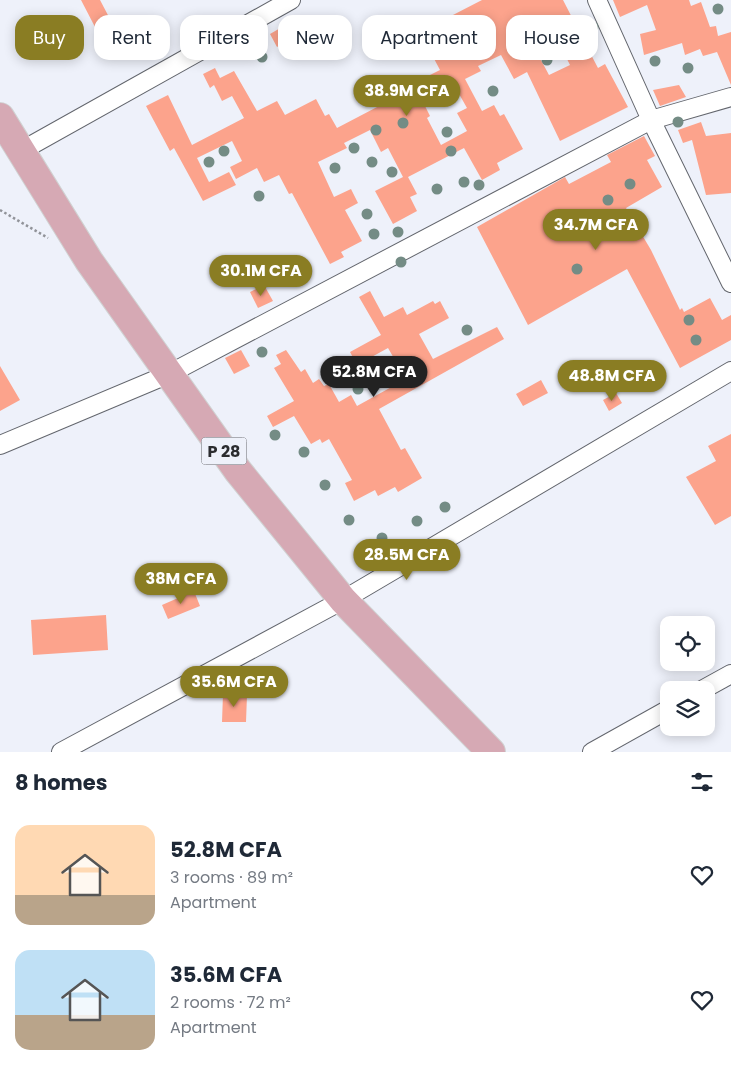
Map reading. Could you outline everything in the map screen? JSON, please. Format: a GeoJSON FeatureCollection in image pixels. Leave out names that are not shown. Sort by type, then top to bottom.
{"type":"FeatureCollection","features":[{"type":"Feature","properties":{"kind":"main road","name":"P 28"},"geometry":{"type":"LineString","coordinates":[[0,117],[89,261],[238,471],[343,600],[491,752]]}},
{"type":"Feature","properties":{"kind":"street"},"geometry":{"type":"LineString","coordinates":[[21,151],[291,0]]}},
{"type":"Feature","properties":{"kind":"street"},"geometry":{"type":"LineString","coordinates":[[597,0],[651,120],[731,284]]}},
{"type":"Feature","properties":{"kind":"street"},"geometry":{"type":"LineString","coordinates":[[0,445],[169,374],[651,120],[731,96]]}},
{"type":"Feature","properties":{"kind":"street"},"geometry":{"type":"LineString","coordinates":[[61,752],[343,600],[731,371]]}},
{"type":"Feature","properties":{"kind":"street"},"geometry":{"type":"LineString","coordinates":[[715,683],[731,674]]}},
{"type":"Feature","properties":{"kind":"street"},"geometry":{"type":"LineString","coordinates":[[592,752],[660,714]]}},
{"type":"Feature","properties":{"kind":"path"},"geometry":{"type":"LineString","coordinates":[[0,210],[56,242]]}},
{"type":"Feature","properties":{"kind":"building"},"geometry":{"type":"Polygon","coordinates":[[[81,0],[100,0],[108,15],[94,15],[94,25],[81,0]]]}},
{"type":"Feature","properties":{"kind":"building"},"geometry":{"type":"Polygon","coordinates":[[[482,0],[563,0],[571,15],[506,15],[506,60],[541,60],[549,75],[570,65],[568,60],[594,60],[598,68],[605,64],[628,107],[560,141],[527,72],[514,79],[501,55],[496,57],[496,15],[453,15],[482,0]]]}},
{"type":"Feature","properties":{"kind":"building"},"geometry":{"type":"Polygon","coordinates":[[[613,0],[689,0],[691,6],[701,2],[710,27],[716,26],[718,36],[731,32],[731,85],[717,52],[703,56],[700,49],[685,55],[682,43],[644,55],[640,34],[656,30],[647,5],[620,17],[613,0]]]}},
{"type":"Feature","properties":{"kind":"building"},"geometry":{"type":"Polygon","coordinates":[[[278,29],[277,47],[270,34],[278,29]]]}},
{"type":"Feature","properties":{"kind":"building"},"geometry":{"type":"Polygon","coordinates":[[[435,60],[491,60],[478,66],[481,71],[465,79],[482,111],[494,105],[500,116],[504,114],[523,149],[497,163],[500,170],[482,180],[464,148],[408,177],[417,194],[410,197],[417,211],[393,224],[375,191],[403,177],[388,148],[381,152],[370,130],[344,143],[347,148],[318,162],[334,197],[351,189],[358,203],[345,210],[362,241],[341,252],[344,257],[330,264],[292,193],[289,194],[279,175],[264,182],[257,168],[236,179],[230,167],[242,161],[232,141],[197,158],[209,182],[229,172],[236,185],[203,201],[174,148],[170,151],[146,106],[168,95],[192,145],[244,118],[232,96],[222,101],[214,85],[210,88],[203,74],[215,68],[220,78],[234,71],[257,111],[277,101],[285,115],[316,99],[325,116],[329,114],[337,128],[400,95],[398,91],[440,70],[435,60]],[[447,84],[421,98],[430,116],[427,118],[441,145],[467,131],[457,113],[467,108],[454,85],[449,88],[447,84]]]}},
{"type":"Feature","properties":{"kind":"building"},"geometry":{"type":"Polygon","coordinates":[[[679,85],[686,97],[660,106],[653,90],[679,85]]]}},
{"type":"Feature","properties":{"kind":"building"},"geometry":{"type":"Polygon","coordinates":[[[701,122],[706,136],[731,133],[731,193],[706,195],[692,140],[683,143],[678,130],[701,122]]]}},
{"type":"Feature","properties":{"kind":"building"},"geometry":{"type":"Polygon","coordinates":[[[644,136],[655,156],[647,160],[662,187],[626,208],[651,250],[680,310],[682,308],[684,312],[710,298],[722,320],[731,315],[731,340],[680,368],[627,269],[528,325],[477,227],[565,177],[569,184],[611,162],[607,155],[644,136]]]}},
{"type":"Feature","properties":{"kind":"building"},"geometry":{"type":"Polygon","coordinates":[[[264,285],[273,301],[258,308],[250,292],[264,285]]]}},
{"type":"Feature","properties":{"kind":"building"},"geometry":{"type":"Polygon","coordinates":[[[370,291],[384,317],[403,307],[407,315],[433,301],[435,304],[440,301],[449,318],[419,334],[433,359],[497,327],[504,339],[379,409],[401,450],[405,448],[422,478],[398,492],[395,487],[378,496],[375,490],[354,501],[345,483],[352,480],[329,439],[322,443],[320,439],[311,444],[294,416],[273,427],[267,416],[294,401],[274,368],[281,364],[276,355],[286,350],[301,372],[305,369],[313,383],[319,379],[324,386],[329,384],[339,402],[351,395],[357,406],[406,379],[388,348],[357,365],[350,352],[381,335],[359,297],[370,291]]]}},
{"type":"Feature","properties":{"kind":"building"},"geometry":{"type":"Polygon","coordinates":[[[241,350],[250,366],[234,374],[225,358],[241,350]]]}},
{"type":"Feature","properties":{"kind":"building"},"geometry":{"type":"Polygon","coordinates":[[[0,366],[20,400],[0,411],[0,366]]]}},
{"type":"Feature","properties":{"kind":"building"},"geometry":{"type":"Polygon","coordinates":[[[541,380],[548,393],[523,406],[516,394],[541,380]]]}},
{"type":"Feature","properties":{"kind":"building"},"geometry":{"type":"Polygon","coordinates":[[[616,393],[622,403],[609,411],[603,400],[616,393]]]}},
{"type":"Feature","properties":{"kind":"building"},"geometry":{"type":"Polygon","coordinates":[[[731,434],[731,516],[715,525],[686,477],[716,461],[708,446],[731,434]]]}},
{"type":"Feature","properties":{"kind":"building"},"geometry":{"type":"Polygon","coordinates":[[[194,591],[200,606],[168,619],[162,605],[194,591]]]}},
{"type":"Feature","properties":{"kind":"building"},"geometry":{"type":"Polygon","coordinates":[[[106,615],[108,650],[33,655],[31,620],[106,615]]]}},
{"type":"Feature","properties":{"kind":"building"},"geometry":{"type":"Polygon","coordinates":[[[223,694],[247,695],[246,722],[222,722],[223,694]]]}}]}
